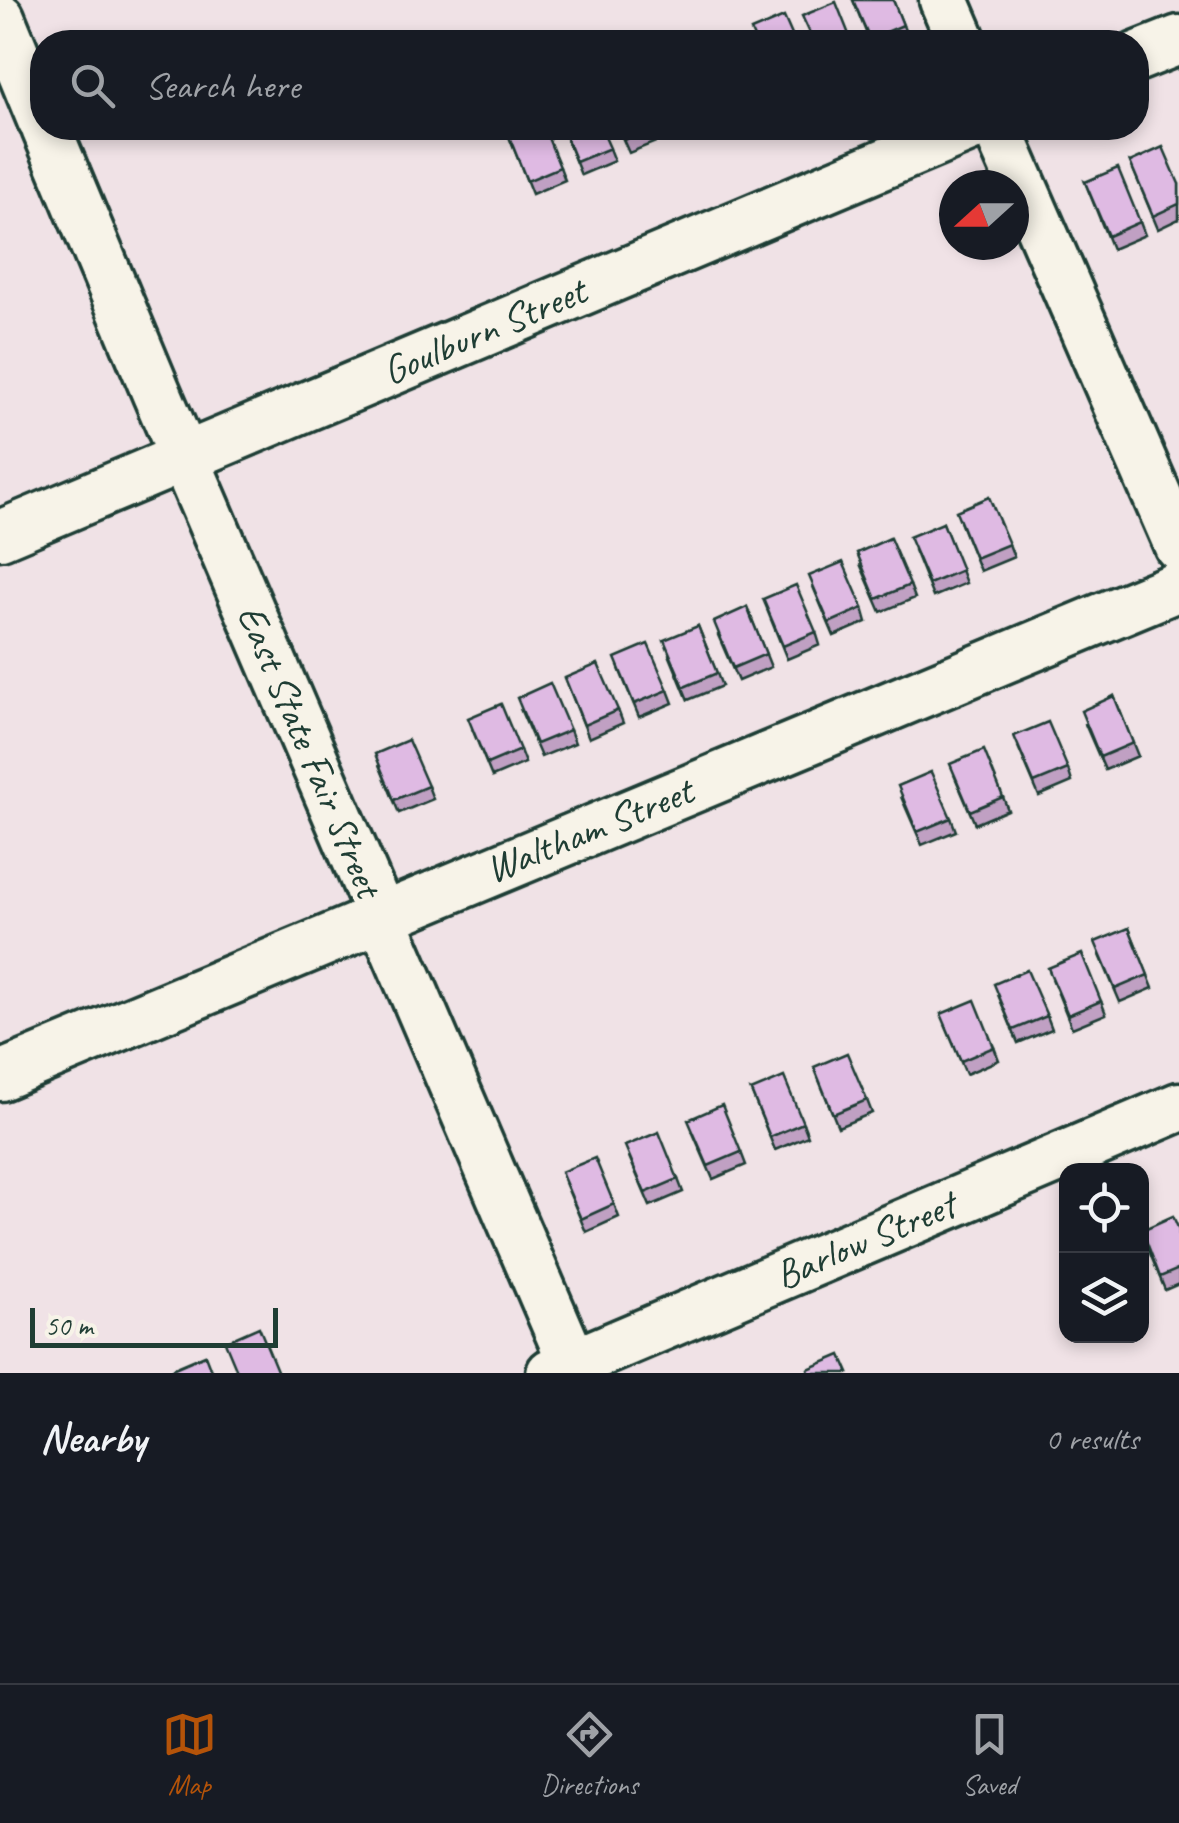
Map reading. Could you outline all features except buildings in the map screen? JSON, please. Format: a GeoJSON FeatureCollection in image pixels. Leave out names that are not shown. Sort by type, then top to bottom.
{"type":"FeatureCollection","features":[{"type":"Feature","properties":{"kind":"street"},"geometry":{"type":"LineString","coordinates":[[944,0],[957,30]]}},
{"type":"Feature","properties":{"kind":"street"},"geometry":{"type":"LineString","coordinates":[[0,18],[30,91]]}},
{"type":"Feature","properties":{"kind":"street"},"geometry":{"type":"LineString","coordinates":[[1149,52],[1179,40]]}},
{"type":"Feature","properties":{"kind":"street","name":"East State Fair Street"},"geometry":{"type":"LineString","coordinates":[[51,140],[380,916],[567,1370]]}},
{"type":"Feature","properties":{"kind":"street","name":"Goulburn Street"},"geometry":{"type":"LineString","coordinates":[[0,534],[939,140]]}},
{"type":"Feature","properties":{"kind":"street"},"geometry":{"type":"LineString","coordinates":[[1003,140],[1179,546]]}},
{"type":"Feature","properties":{"kind":"street","name":"Waltham Street"},"geometry":{"type":"LineString","coordinates":[[0,1076],[1179,586]]}},
{"type":"Feature","properties":{"kind":"street","name":"Barlow Street"},"geometry":{"type":"LineString","coordinates":[[567,1370],[1179,1107]]}}]}
